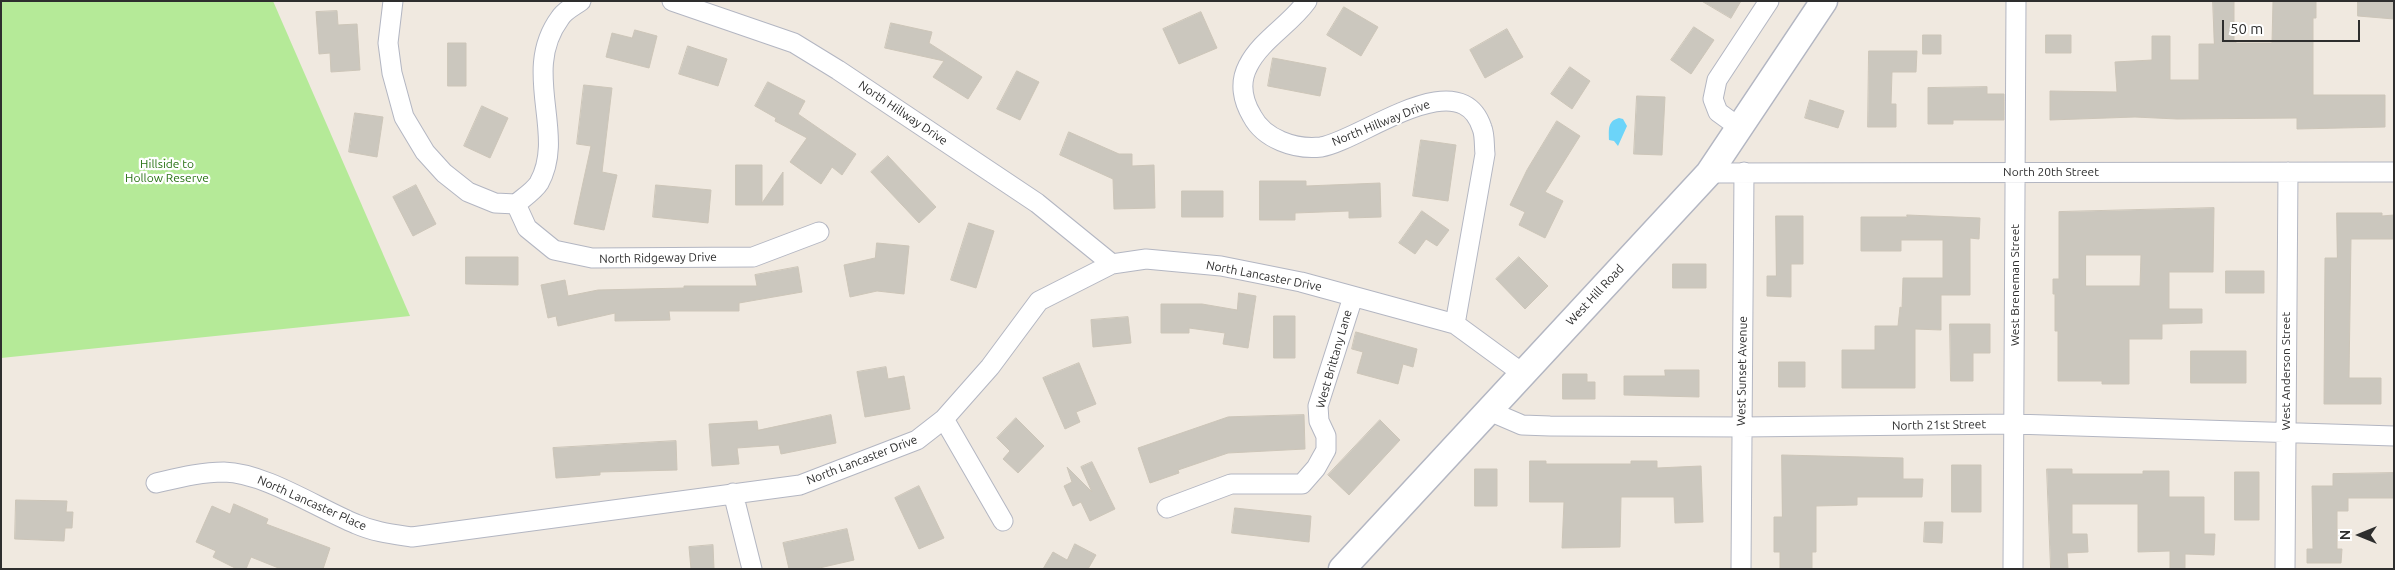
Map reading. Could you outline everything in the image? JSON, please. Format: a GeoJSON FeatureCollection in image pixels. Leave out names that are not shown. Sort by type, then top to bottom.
{"type":"FeatureCollection","features":[{"type":"Feature","properties":{"kind":"street"},"geometry":{"type":"LineString","coordinates":[[393,1],[388,43],[392,73],[404,118],[421,146],[444,173],[468,192],[495,203],[516,204],[538,184],[548,163],[548,137],[541,72],[546,44],[560,17],[581,1]]}},
{"type":"Feature","properties":{"kind":"street","name":"North Hillway Drive"},"geometry":{"type":"LineString","coordinates":[[672,1],[794,43],[838,70],[1037,203],[1112,264]]}},
{"type":"Feature","properties":{"kind":"street","name":"North Hillway Drive"},"geometry":{"type":"LineString","coordinates":[[1307,1],[1298,14],[1256,52],[1247,67],[1243,84],[1245,103],[1256,125],[1277,140],[1300,147],[1322,146],[1426,103],[1447,100],[1470,108],[1482,128],[1484,154],[1455,324]]}},
{"type":"Feature","properties":{"kind":"street"},"geometry":{"type":"LineString","coordinates":[[1740,128],[1718,112],[1713,99],[1716,80],[1769,1]]}},
{"type":"Feature","properties":{"kind":"street","name":"West Hill Road"},"geometry":{"type":"LineString","coordinates":[[1342,569],[1709,172],[1824,1]]}},
{"type":"Feature","properties":{"kind":"street","name":"West Breneman Street"},"geometry":{"type":"LineString","coordinates":[[2013,569],[2016,1]]}},
{"type":"Feature","properties":{"kind":"street","name":"North 20th Street"},"geometry":{"type":"LineString","coordinates":[[1709,172],[2394,172]]}},
{"type":"Feature","properties":{"kind":"street","name":"West Sunset Avenue"},"geometry":{"type":"LineString","coordinates":[[1741,569],[1744,172]]}},
{"type":"Feature","properties":{"kind":"street","name":"West Anderson Street"},"geometry":{"type":"LineString","coordinates":[[2285,569],[2288,172]]}},
{"type":"Feature","properties":{"kind":"street","name":"North Ridgeway Drive"},"geometry":{"type":"LineString","coordinates":[[516,204],[527,228],[554,250],[592,258],[753,257],[819,232]]}},
{"type":"Feature","properties":{"kind":"street","name":"North Lancaster Drive"},"geometry":{"type":"LineString","coordinates":[[499,526],[800,484],[917,440],[944,419],[990,367],[1038,301],[1112,264],[1146,259],[1221,266],[1301,282],[1455,324],[1522,373]]}},
{"type":"Feature","properties":{"kind":"street","name":"West Brittany Lane"},"geometry":{"type":"LineString","coordinates":[[1167,508],[1231,484],[1302,484],[1316,468],[1326,450],[1326,436],[1319,421],[1318,406],[1353,297]]}},
{"type":"Feature","properties":{"kind":"street","name":"North 21st Street"},"geometry":{"type":"LineString","coordinates":[[1487,410],[1522,425],[1742,427],[2014,424],[2394,436]]}},
{"type":"Feature","properties":{"kind":"street"},"geometry":{"type":"LineString","coordinates":[[944,419],[1003,521]]}},
{"type":"Feature","properties":{"kind":"street","name":"North Lancaster Place"},"geometry":{"type":"LineString","coordinates":[[156,483],[193,475],[225,472],[255,477],[356,525],[380,533],[412,537],[499,526]]}},
{"type":"Feature","properties":{"kind":"street"},"geometry":{"type":"LineString","coordinates":[[733,493],[752,569]]}},
{"type":"Feature","properties":{"kind":"green space","name":"Hillside to Hollow Reserve"},"geometry":{"type":"Polygon","coordinates":[[[1,1],[273,1],[410,316],[1,358],[1,1]]]}},
{"type":"Feature","properties":{"kind":"water"},"geometry":{"type":"Polygon","coordinates":[[[1619,118],[1623,119],[1627,126],[1618,146],[1614,141],[1609,140],[1609,133],[1612,121],[1619,118]]]}},
{"type":"Feature","properties":{"kind":"building"},"geometry":{"type":"Polygon","coordinates":[[[1702,1],[1741,1],[1731,18],[1702,1]]]}},
{"type":"Feature","properties":{"kind":"building"},"geometry":{"type":"Polygon","coordinates":[[[2213,1],[2234,1],[2234,42],[2272,43],[2273,1],[2316,1],[2316,18],[2313,18],[2313,95],[2385,95],[2385,127],[2297,129],[2297,118],[2177,119],[2135,117],[2050,120],[2050,91],[2117,92],[2115,62],[2152,60],[2152,36],[2170,36],[2170,80],[2199,80],[2199,44],[2214,44],[2213,1]]]}},
{"type":"Feature","properties":{"kind":"building"},"geometry":{"type":"Polygon","coordinates":[[[2358,1],[2394,1],[2394,19],[2358,16],[2358,1]]]}},
{"type":"Feature","properties":{"kind":"building"},"geometry":{"type":"Polygon","coordinates":[[[1344,7],[1378,27],[1361,56],[1327,35],[1344,7]]]}},
{"type":"Feature","properties":{"kind":"building"},"geometry":{"type":"Polygon","coordinates":[[[337,11],[338,25],[357,24],[360,70],[331,72],[330,53],[319,54],[316,12],[337,11]]]}},
{"type":"Feature","properties":{"kind":"building"},"geometry":{"type":"Polygon","coordinates":[[[1201,12],[1217,48],[1179,64],[1163,29],[1201,12]]]}},
{"type":"Feature","properties":{"kind":"building"},"geometry":{"type":"Polygon","coordinates":[[[891,23],[932,32],[929,43],[982,77],[968,99],[933,77],[944,61],[885,48],[891,23]]]}},
{"type":"Feature","properties":{"kind":"building"},"geometry":{"type":"Polygon","coordinates":[[[1694,27],[1714,40],[1691,74],[1671,60],[1694,27]]]}},
{"type":"Feature","properties":{"kind":"building"},"geometry":{"type":"Polygon","coordinates":[[[1507,29],[1523,57],[1485,78],[1470,50],[1507,29]]]}},
{"type":"Feature","properties":{"kind":"building"},"geometry":{"type":"Polygon","coordinates":[[[635,30],[657,36],[649,68],[606,57],[612,33],[632,38],[635,30]]]}},
{"type":"Feature","properties":{"kind":"building"},"geometry":{"type":"Polygon","coordinates":[[[1923,35],[1941,35],[1941,54],[1923,54],[1923,35]]]}},
{"type":"Feature","properties":{"kind":"building"},"geometry":{"type":"Polygon","coordinates":[[[2046,35],[2071,35],[2071,53],[2046,53],[2046,35]]]}},
{"type":"Feature","properties":{"kind":"building"},"geometry":{"type":"Polygon","coordinates":[[[448,43],[466,43],[466,86],[448,86],[448,43]]]}},
{"type":"Feature","properties":{"kind":"building"},"geometry":{"type":"Polygon","coordinates":[[[688,46],[727,59],[718,86],[679,74],[688,46]]]}},
{"type":"Feature","properties":{"kind":"building"},"geometry":{"type":"Polygon","coordinates":[[[1869,51],[1917,51],[1916,72],[1892,72],[1891,104],[1896,104],[1896,127],[1868,127],[1869,51]]]}},
{"type":"Feature","properties":{"kind":"building"},"geometry":{"type":"Polygon","coordinates":[[[1273,58],[1326,68],[1320,96],[1268,86],[1273,58]]]}},
{"type":"Feature","properties":{"kind":"building"},"geometry":{"type":"Polygon","coordinates":[[[1570,67],[1590,81],[1572,109],[1551,94],[1570,67]]]}},
{"type":"Feature","properties":{"kind":"building"},"geometry":{"type":"Polygon","coordinates":[[[1017,71],[1039,82],[1020,120],[997,109],[1017,71]]]}},
{"type":"Feature","properties":{"kind":"building"},"geometry":{"type":"Polygon","coordinates":[[[768,82],[805,101],[798,114],[856,154],[842,175],[832,167],[821,184],[790,162],[807,138],[775,121],[776,118],[755,106],[768,82]]]}},
{"type":"Feature","properties":{"kind":"building"},"geometry":{"type":"Polygon","coordinates":[[[584,85],[612,88],[602,172],[617,175],[604,230],[574,224],[591,146],[577,144],[584,85]]]}},
{"type":"Feature","properties":{"kind":"building"},"geometry":{"type":"Polygon","coordinates":[[[1987,87],[1987,94],[2004,94],[2004,120],[1953,120],[1953,124],[1928,124],[1928,88],[1987,87]]]}},
{"type":"Feature","properties":{"kind":"building"},"geometry":{"type":"Polygon","coordinates":[[[1637,96],[1665,97],[1662,155],[1634,154],[1637,96]]]}},
{"type":"Feature","properties":{"kind":"building"},"geometry":{"type":"Polygon","coordinates":[[[1810,100],[1844,111],[1838,128],[1805,118],[1810,100]]]}},
{"type":"Feature","properties":{"kind":"building"},"geometry":{"type":"Polygon","coordinates":[[[482,106],[508,118],[490,158],[464,146],[482,106]]]}},
{"type":"Feature","properties":{"kind":"building"},"geometry":{"type":"Polygon","coordinates":[[[355,113],[383,117],[377,157],[349,152],[355,113]]]}},
{"type":"Feature","properties":{"kind":"building"},"geometry":{"type":"Polygon","coordinates":[[[1557,121],[1580,136],[1545,192],[1563,201],[1545,238],[1519,225],[1525,212],[1510,205],[1527,170],[1557,121]]]}},
{"type":"Feature","properties":{"kind":"building"},"geometry":{"type":"Polygon","coordinates":[[[1069,132],[1119,154],[1132,154],[1132,166],[1154,165],[1155,208],[1114,209],[1113,179],[1060,155],[1069,132]]]}},
{"type":"Feature","properties":{"kind":"building"},"geometry":{"type":"Polygon","coordinates":[[[1421,140],[1456,145],[1448,201],[1413,196],[1421,140]]]}},
{"type":"Feature","properties":{"kind":"building"},"geometry":{"type":"Polygon","coordinates":[[[888,156],[936,207],[919,223],[871,172],[888,156]]]}},
{"type":"Feature","properties":{"kind":"building"},"geometry":{"type":"Polygon","coordinates":[[[736,165],[762,165],[762,203],[783,172],[783,205],[736,205],[736,165]]]}},
{"type":"Feature","properties":{"kind":"building"},"geometry":{"type":"Polygon","coordinates":[[[1260,181],[1306,181],[1306,186],[1380,183],[1381,217],[1349,218],[1349,211],[1295,213],[1295,220],[1260,220],[1260,181]]]}},
{"type":"Feature","properties":{"kind":"building"},"geometry":{"type":"Polygon","coordinates":[[[416,185],[436,224],[413,236],[393,197],[416,185]]]}},
{"type":"Feature","properties":{"kind":"building"},"geometry":{"type":"Polygon","coordinates":[[[656,185],[711,190],[708,223],[653,217],[656,185]]]}},
{"type":"Feature","properties":{"kind":"building"},"geometry":{"type":"Polygon","coordinates":[[[1182,191],[1223,191],[1223,217],[1182,217],[1182,191]]]}},
{"type":"Feature","properties":{"kind":"building"},"geometry":{"type":"Polygon","coordinates":[[[2214,208],[2213,272],[2169,272],[2169,309],[2202,309],[2202,323],[2162,324],[2162,339],[2129,339],[2129,384],[2102,384],[2102,381],[2058,381],[2058,331],[2055,331],[2053,279],[2059,279],[2059,212],[2214,208]],[[2086,255],[2086,286],[2140,286],[2141,255],[2086,255]]]}},
{"type":"Feature","properties":{"kind":"building"},"geometry":{"type":"Polygon","coordinates":[[[1422,211],[1449,230],[1437,246],[1426,239],[1415,254],[1399,243],[1422,211]]]}},
{"type":"Feature","properties":{"kind":"building"},"geometry":{"type":"Polygon","coordinates":[[[2337,213],[2382,213],[2382,216],[2394,215],[2394,239],[2351,239],[2349,378],[2381,378],[2381,404],[2324,404],[2325,258],[2337,258],[2337,213]]]}},
{"type":"Feature","properties":{"kind":"building"},"geometry":{"type":"Polygon","coordinates":[[[1907,215],[1980,218],[1979,239],[1970,238],[1970,295],[1941,295],[1941,330],[1915,329],[1915,388],[1842,388],[1842,350],[1875,350],[1875,326],[1898,326],[1900,307],[1902,308],[1903,278],[1943,278],[1943,240],[1901,240],[1901,251],[1861,251],[1861,217],[1907,217],[1907,215]]]}},
{"type":"Feature","properties":{"kind":"building"},"geometry":{"type":"Polygon","coordinates":[[[1776,216],[1803,216],[1803,264],[1791,264],[1791,297],[1767,296],[1767,276],[1776,276],[1776,216]]]}},
{"type":"Feature","properties":{"kind":"building"},"geometry":{"type":"Polygon","coordinates":[[[969,223],[994,231],[976,288],[951,280],[969,223]]]}},
{"type":"Feature","properties":{"kind":"building"},"geometry":{"type":"Polygon","coordinates":[[[877,243],[909,246],[904,294],[877,291],[850,297],[844,265],[875,258],[877,243]]]}},
{"type":"Feature","properties":{"kind":"building"},"geometry":{"type":"Polygon","coordinates":[[[466,257],[518,257],[518,285],[466,284],[466,257]]]}},
{"type":"Feature","properties":{"kind":"building"},"geometry":{"type":"Polygon","coordinates":[[[1519,257],[1548,286],[1525,309],[1496,279],[1519,257]]]}},
{"type":"Feature","properties":{"kind":"building"},"geometry":{"type":"Polygon","coordinates":[[[1673,264],[1706,264],[1706,288],[1673,288],[1673,264]]]}},
{"type":"Feature","properties":{"kind":"building"},"geometry":{"type":"Polygon","coordinates":[[[798,267],[802,292],[739,303],[739,311],[669,311],[670,320],[615,321],[615,313],[558,326],[556,316],[548,318],[541,285],[565,280],[568,296],[598,290],[684,288],[684,286],[757,286],[755,275],[798,267]]]}},
{"type":"Feature","properties":{"kind":"building"},"geometry":{"type":"Polygon","coordinates":[[[2226,271],[2264,271],[2264,293],[2226,293],[2226,271]]]}},
{"type":"Feature","properties":{"kind":"building"},"geometry":{"type":"Polygon","coordinates":[[[1239,293],[1256,296],[1248,348],[1223,344],[1225,333],[1189,328],[1189,333],[1161,333],[1161,304],[1202,304],[1237,310],[1239,293]]]}},
{"type":"Feature","properties":{"kind":"building"},"geometry":{"type":"Polygon","coordinates":[[[1274,316],[1295,316],[1295,358],[1274,358],[1274,316]]]}},
{"type":"Feature","properties":{"kind":"building"},"geometry":{"type":"Polygon","coordinates":[[[1128,317],[1131,343],[1093,347],[1091,320],[1128,317]]]}},
{"type":"Feature","properties":{"kind":"building"},"geometry":{"type":"Polygon","coordinates":[[[1950,324],[1990,324],[1990,353],[1973,353],[1973,381],[1951,381],[1950,324]]]}},
{"type":"Feature","properties":{"kind":"building"},"geometry":{"type":"Polygon","coordinates":[[[1356,332],[1417,349],[1413,367],[1403,364],[1398,384],[1357,373],[1363,352],[1352,349],[1356,332]]]}},
{"type":"Feature","properties":{"kind":"building"},"geometry":{"type":"Polygon","coordinates":[[[2191,351],[2246,351],[2246,383],[2191,383],[2191,351]]]}},
{"type":"Feature","properties":{"kind":"building"},"geometry":{"type":"Polygon","coordinates":[[[1779,362],[1805,362],[1805,387],[1779,387],[1779,362]]]}},
{"type":"Feature","properties":{"kind":"building"},"geometry":{"type":"Polygon","coordinates":[[[1079,363],[1096,404],[1076,412],[1080,422],[1065,429],[1043,378],[1079,363]]]}},
{"type":"Feature","properties":{"kind":"building"},"geometry":{"type":"Polygon","coordinates":[[[886,367],[888,379],[904,376],[910,409],[865,417],[857,372],[886,367]]]}},
{"type":"Feature","properties":{"kind":"building"},"geometry":{"type":"Polygon","coordinates":[[[1665,370],[1699,370],[1699,397],[1624,395],[1624,376],[1665,376],[1665,370]]]}},
{"type":"Feature","properties":{"kind":"building"},"geometry":{"type":"Polygon","coordinates":[[[1563,374],[1587,374],[1587,382],[1595,382],[1595,399],[1563,399],[1563,374]]]}},
{"type":"Feature","properties":{"kind":"building"},"geometry":{"type":"Polygon","coordinates":[[[831,415],[836,443],[781,454],[779,445],[737,448],[739,464],[712,466],[709,424],[757,421],[758,430],[831,415]]]}},
{"type":"Feature","properties":{"kind":"building"},"geometry":{"type":"Polygon","coordinates":[[[1304,415],[1305,449],[1228,453],[1178,470],[1179,473],[1150,483],[1138,448],[1228,417],[1304,415]]]}},
{"type":"Feature","properties":{"kind":"building"},"geometry":{"type":"Polygon","coordinates":[[[1016,418],[1044,446],[1018,473],[1003,459],[1010,451],[997,438],[1016,418]]]}},
{"type":"Feature","properties":{"kind":"building"},"geometry":{"type":"Polygon","coordinates":[[[1380,420],[1400,440],[1349,495],[1328,475],[1380,420]]]}},
{"type":"Feature","properties":{"kind":"building"},"geometry":{"type":"Polygon","coordinates":[[[676,441],[677,470],[600,472],[600,475],[556,478],[553,448],[676,441]]]}},
{"type":"Feature","properties":{"kind":"building"},"geometry":{"type":"Polygon","coordinates":[[[1782,455],[1903,458],[1903,479],[1923,479],[1922,497],[1857,497],[1857,505],[1816,506],[1816,552],[1812,552],[1812,569],[1780,569],[1780,552],[1774,552],[1774,517],[1782,517],[1782,455]]]}},
{"type":"Feature","properties":{"kind":"building"},"geometry":{"type":"Polygon","coordinates":[[[1530,461],[1546,461],[1546,464],[1631,464],[1631,461],[1657,461],[1657,468],[1701,466],[1703,522],[1675,523],[1674,497],[1621,497],[1620,547],[1562,548],[1564,502],[1530,502],[1530,461]]]}},
{"type":"Feature","properties":{"kind":"building"},"geometry":{"type":"Polygon","coordinates":[[[1092,462],[1115,509],[1090,521],[1081,502],[1073,506],[1064,486],[1072,482],[1067,467],[1092,492],[1081,467],[1092,462]]]}},
{"type":"Feature","properties":{"kind":"building"},"geometry":{"type":"Polygon","coordinates":[[[1952,465],[1981,465],[1981,512],[1952,512],[1952,465]]]}},
{"type":"Feature","properties":{"kind":"building"},"geometry":{"type":"Polygon","coordinates":[[[1475,469],[1497,469],[1497,506],[1475,506],[1475,469]]]}},
{"type":"Feature","properties":{"kind":"building"},"geometry":{"type":"Polygon","coordinates":[[[2047,469],[2072,469],[2072,474],[2143,474],[2143,471],[2169,471],[2169,497],[2204,497],[2204,534],[2215,534],[2214,555],[2185,554],[2185,569],[2170,569],[2170,551],[2138,552],[2138,504],[2072,504],[2072,534],[2087,534],[2088,552],[2067,553],[2068,569],[2051,569],[2047,469]]]}},
{"type":"Feature","properties":{"kind":"building"},"geometry":{"type":"Polygon","coordinates":[[[2235,472],[2259,472],[2259,520],[2235,520],[2235,472]]]}},
{"type":"Feature","properties":{"kind":"building"},"geometry":{"type":"Polygon","coordinates":[[[2394,473],[2394,498],[2348,498],[2348,511],[2337,511],[2337,549],[2342,549],[2341,563],[2307,563],[2307,549],[2313,549],[2312,486],[2333,486],[2333,474],[2394,473]]]}},
{"type":"Feature","properties":{"kind":"building"},"geometry":{"type":"Polygon","coordinates":[[[919,486],[944,538],[919,549],[895,498],[919,486]]]}},
{"type":"Feature","properties":{"kind":"building"},"geometry":{"type":"Polygon","coordinates":[[[16,500],[67,501],[66,512],[73,512],[72,528],[65,528],[64,541],[15,539],[16,500]]]}},
{"type":"Feature","properties":{"kind":"building"},"geometry":{"type":"Polygon","coordinates":[[[234,504],[268,519],[266,524],[330,548],[323,569],[281,569],[251,557],[246,569],[237,569],[213,557],[216,551],[196,542],[212,506],[230,514],[234,504]]]}},
{"type":"Feature","properties":{"kind":"building"},"geometry":{"type":"Polygon","coordinates":[[[1235,508],[1311,516],[1309,542],[1232,533],[1235,508]]]}},
{"type":"Feature","properties":{"kind":"building"},"geometry":{"type":"Polygon","coordinates":[[[1925,522],[1943,522],[1942,543],[1924,542],[1925,522]]]}},
{"type":"Feature","properties":{"kind":"building"},"geometry":{"type":"Polygon","coordinates":[[[847,529],[854,560],[815,569],[789,569],[783,543],[847,529]]]}},
{"type":"Feature","properties":{"kind":"building"},"geometry":{"type":"Polygon","coordinates":[[[1075,544],[1096,555],[1088,569],[1043,569],[1053,552],[1067,560],[1075,544]]]}},
{"type":"Feature","properties":{"kind":"building"},"geometry":{"type":"Polygon","coordinates":[[[713,545],[714,569],[691,569],[689,547],[713,545]]]}}]}
